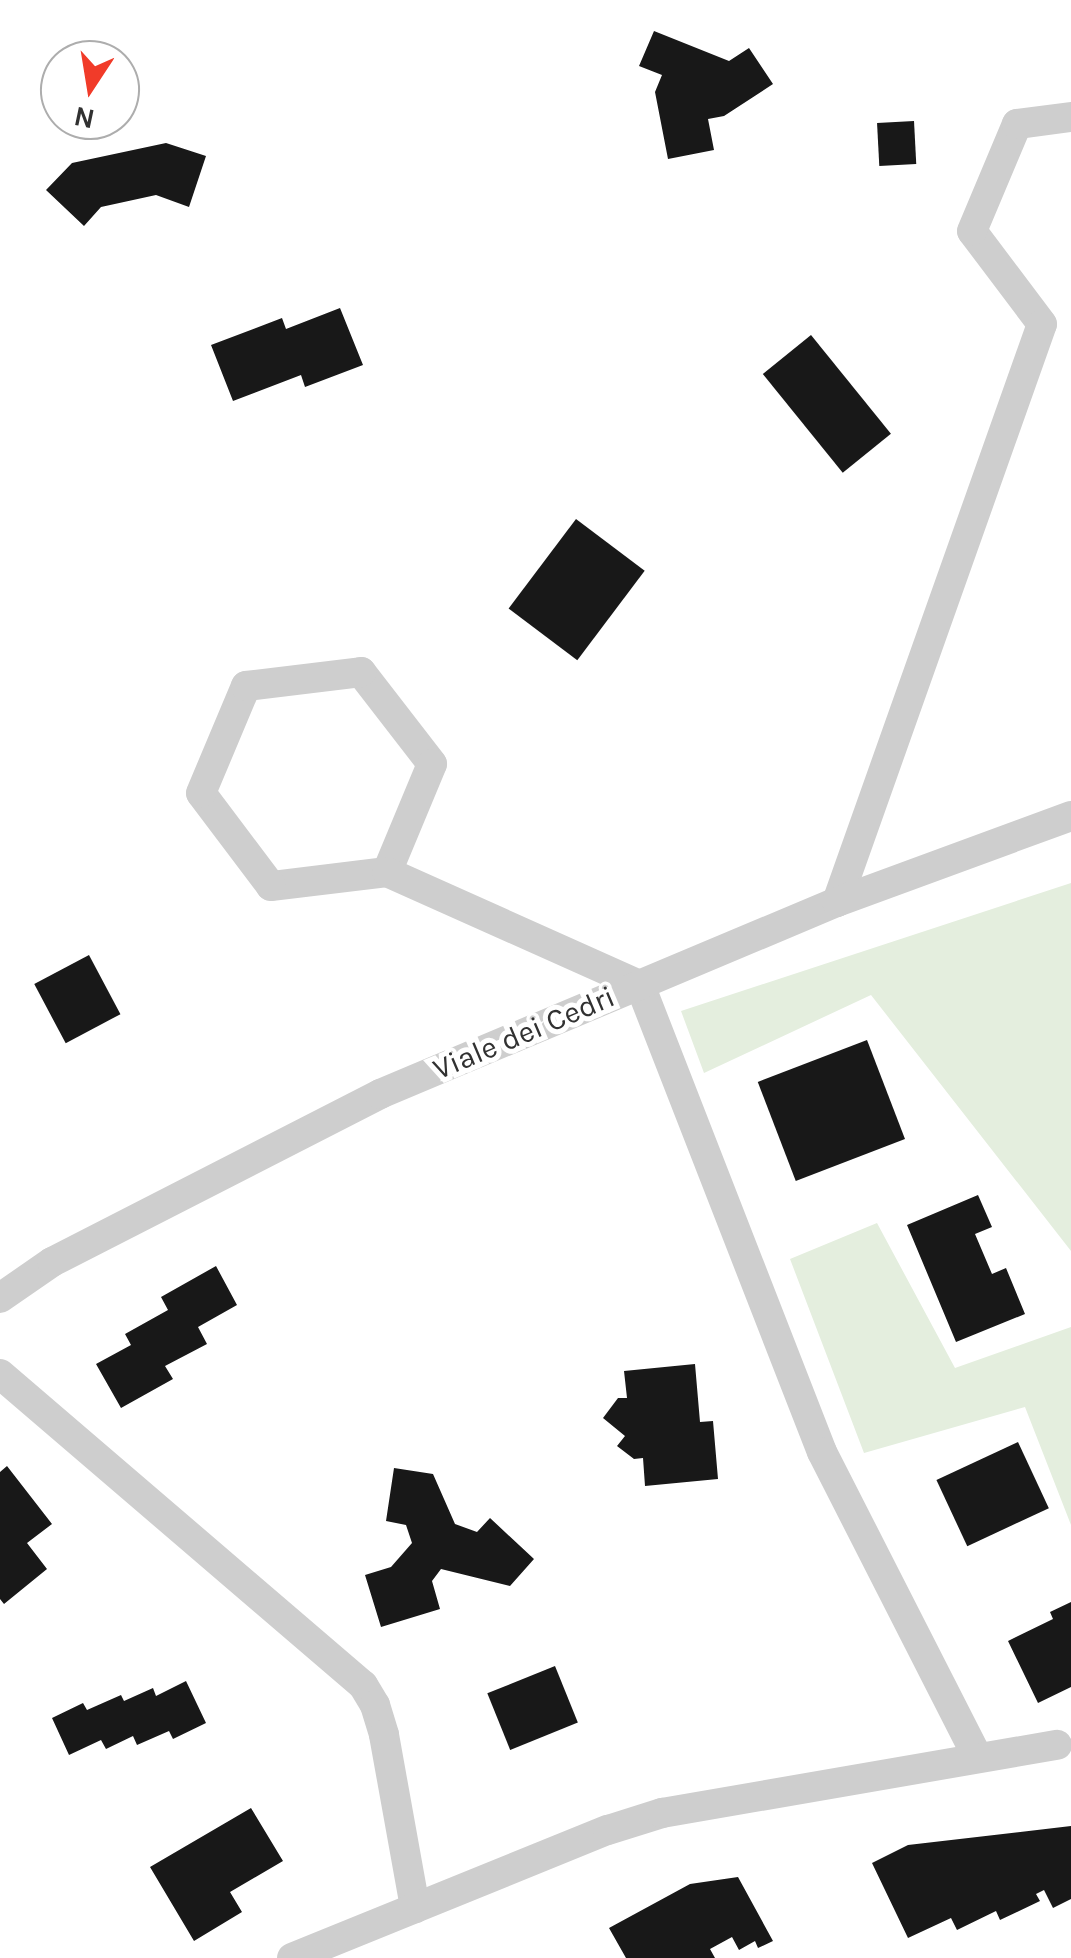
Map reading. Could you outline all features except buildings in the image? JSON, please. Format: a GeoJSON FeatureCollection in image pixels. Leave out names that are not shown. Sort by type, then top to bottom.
{"type":"FeatureCollection","features":[{"type":"Feature","properties":{"kind":"street"},"geometry":{"type":"LineString","coordinates":[[837,902],[1057,322],[972,231],[1017,124],[1071,117]]}},
{"type":"Feature","properties":{"kind":"street"},"geometry":{"type":"LineString","coordinates":[[387,872],[432,764],[421,749],[362,672],[246,686],[200,793],[271,886],[387,872],[640,984],[822,1452],[978,1758]]}},
{"type":"Feature","properties":{"kind":"street","name":"Viale dei Cedri"},"geometry":{"type":"LineString","coordinates":[[0,1298],[52,1262],[380,1094],[837,902],[1071,816]]}},
{"type":"Feature","properties":{"kind":"street"},"geometry":{"type":"LineString","coordinates":[[0,1374],[363,1685],[382,1726],[416,1908]]}},
{"type":"Feature","properties":{"kind":"street"},"geometry":{"type":"LineString","coordinates":[[292,1958],[608,1830],[662,1813],[1057,1744]]}},
{"type":"Feature","properties":{"kind":"green space"},"geometry":{"type":"Polygon","coordinates":[[[1071,883],[1071,1251],[871,995],[704,1073],[681,1011],[1071,883]]]}},
{"type":"Feature","properties":{"kind":"green space"},"geometry":{"type":"Polygon","coordinates":[[[877,1223],[955,1368],[1071,1327],[1071,1525],[1025,1407],[864,1453],[790,1259],[877,1223]]]}}]}
